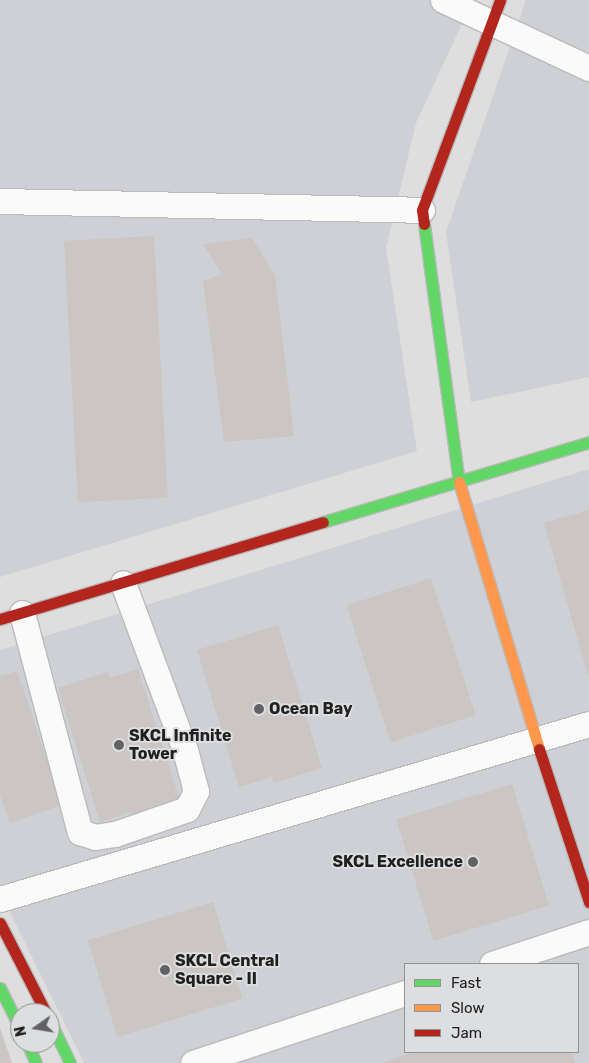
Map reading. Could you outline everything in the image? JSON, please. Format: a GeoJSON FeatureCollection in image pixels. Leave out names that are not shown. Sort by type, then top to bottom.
{"type":"FeatureCollection","features":[{"type":"Feature","properties":{"kind":"street"},"geometry":{"type":"LineString","coordinates":[[443,0],[496,11],[589,68]]}},
{"type":"Feature","properties":{"kind":"street"},"geometry":{"type":"LineString","coordinates":[[496,11],[422,210],[459,483],[536,740],[589,902]]}},
{"type":"Feature","properties":{"kind":"street"},"geometry":{"type":"LineString","coordinates":[[0,202],[422,210]]}},
{"type":"Feature","properties":{"kind":"street"},"geometry":{"type":"LineString","coordinates":[[123,583],[185,750],[196,791],[187,809],[115,834],[95,837],[80,832],[11,616],[459,483],[589,442]]}},
{"type":"Feature","properties":{"kind":"street"},"geometry":{"type":"LineString","coordinates":[[0,899],[589,724]]}},
{"type":"Feature","properties":{"kind":"street"},"geometry":{"type":"LineString","coordinates":[[0,923],[41,1003]]}},
{"type":"Feature","properties":{"kind":"street"},"geometry":{"type":"LineString","coordinates":[[495,963],[589,932]]}},
{"type":"Feature","properties":{"kind":"street"},"geometry":{"type":"LineString","coordinates":[[0,988],[10,1008]]}},
{"type":"Feature","properties":{"kind":"street"},"geometry":{"type":"LineString","coordinates":[[193,1063],[404,993]]}},
{"type":"Feature","properties":{"kind":"street"},"geometry":{"type":"LineString","coordinates":[[55,1053],[70,1063]]}},
{"type":"Feature","properties":{"kind":"shaded area"},"geometry":{"type":"Polygon","coordinates":[[[0,0],[473,0],[416,123],[386,248],[417,451],[0,577],[0,0]]]}},
{"type":"Feature","properties":{"kind":"shaded area"},"geometry":{"type":"Polygon","coordinates":[[[526,0],[589,0],[589,377],[471,402],[446,232],[526,0]]]}},
{"type":"Feature","properties":{"kind":"shaded area"},"geometry":{"type":"Polygon","coordinates":[[[589,469],[589,1063],[84,1063],[60,1014],[60,1003],[55,1003],[0,892],[0,650],[589,469]]]}},
{"type":"Feature","properties":{"kind":"building"},"geometry":{"type":"Polygon","coordinates":[[[154,236],[168,498],[78,502],[64,241],[154,236]]]}},
{"type":"Feature","properties":{"kind":"building"},"geometry":{"type":"Polygon","coordinates":[[[252,238],[275,275],[294,436],[224,442],[203,281],[222,274],[203,244],[252,238]]]}},
{"type":"Feature","properties":{"kind":"building"},"geometry":{"type":"Polygon","coordinates":[[[589,510],[589,675],[588,675],[544,523],[589,510]]]}},
{"type":"Feature","properties":{"kind":"building"},"geometry":{"type":"Polygon","coordinates":[[[431,578],[475,715],[391,742],[346,606],[431,578]]]}},
{"type":"Feature","properties":{"kind":"building","name":"Ocean Bay"},"geometry":{"type":"Polygon","coordinates":[[[278,625],[322,768],[274,783],[272,777],[239,787],[197,650],[278,625]]]}},
{"type":"Feature","properties":{"kind":"building","name":"SKCL Infinite Tower"},"geometry":{"type":"Polygon","coordinates":[[[138,669],[180,801],[133,816],[131,812],[100,822],[58,688],[108,672],[110,678],[138,669]]]}},
{"type":"Feature","properties":{"kind":"building"},"geometry":{"type":"Polygon","coordinates":[[[17,671],[62,805],[10,823],[0,795],[0,676],[17,671]]]}},
{"type":"Feature","properties":{"kind":"building","name":"SKCL Excellence"},"geometry":{"type":"Polygon","coordinates":[[[512,784],[549,905],[433,941],[396,819],[512,784]]]}},
{"type":"Feature","properties":{"kind":"building","name":"SKCL Central Square - II"},"geometry":{"type":"Polygon","coordinates":[[[213,902],[243,999],[117,1037],[88,940],[213,902]]]}},
{"type":"Feature","properties":{"kind":"building"},"geometry":{"type":"Polygon","coordinates":[[[0,1028],[12,1063],[0,1063],[0,1028]]]}},
{"type":"Feature","properties":{"kind":"building"},"geometry":{"type":"Polygon","coordinates":[[[412,1053],[572,1053],[575,1063],[382,1063],[412,1053]]]}},
{"type":"Feature","properties":{"kind":"traffic: fast"},"geometry":{"type":"LineString","coordinates":[[424,224],[459,482]]}},
{"type":"Feature","properties":{"kind":"traffic: fast"},"geometry":{"type":"LineString","coordinates":[[323,522],[589,442]]}},
{"type":"Feature","properties":{"kind":"traffic: fast"},"geometry":{"type":"LineString","coordinates":[[0,988],[10,1008]]}},
{"type":"Feature","properties":{"kind":"traffic: fast"},"geometry":{"type":"LineString","coordinates":[[60,1042],[70,1063]]}},
{"type":"Feature","properties":{"kind":"traffic: fast"},"geometry":{"type":"LineString","coordinates":[[32,1053],[36,1063]]}},
{"type":"Feature","properties":{"kind":"traffic: slow"},"geometry":{"type":"LineString","coordinates":[[459,482],[539,749]]}},
{"type":"Feature","properties":{"kind":"traffic: jam"},"geometry":{"type":"LineString","coordinates":[[424,224],[422,210],[500,0]]}},
{"type":"Feature","properties":{"kind":"traffic: jam"},"geometry":{"type":"LineString","coordinates":[[0,619],[323,522]]}},
{"type":"Feature","properties":{"kind":"traffic: jam"},"geometry":{"type":"LineString","coordinates":[[539,749],[589,902]]}},
{"type":"Feature","properties":{"kind":"traffic: jam"},"geometry":{"type":"LineString","coordinates":[[0,923],[41,1003]]}},
{"type":"Feature","properties":{"kind":"place","name":"Ocean Bay"},"geometry":{"type":"Point","coordinates":[259,709]}},
{"type":"Feature","properties":{"kind":"place","name":"SKCL Infinite Tower"},"geometry":{"type":"Point","coordinates":[119,745]}},
{"type":"Feature","properties":{"kind":"place","name":"SKCL Excellence"},"geometry":{"type":"Point","coordinates":[473,862]}},
{"type":"Feature","properties":{"kind":"place","name":"SKCL Central Square - II"},"geometry":{"type":"Point","coordinates":[165,970]}}]}
